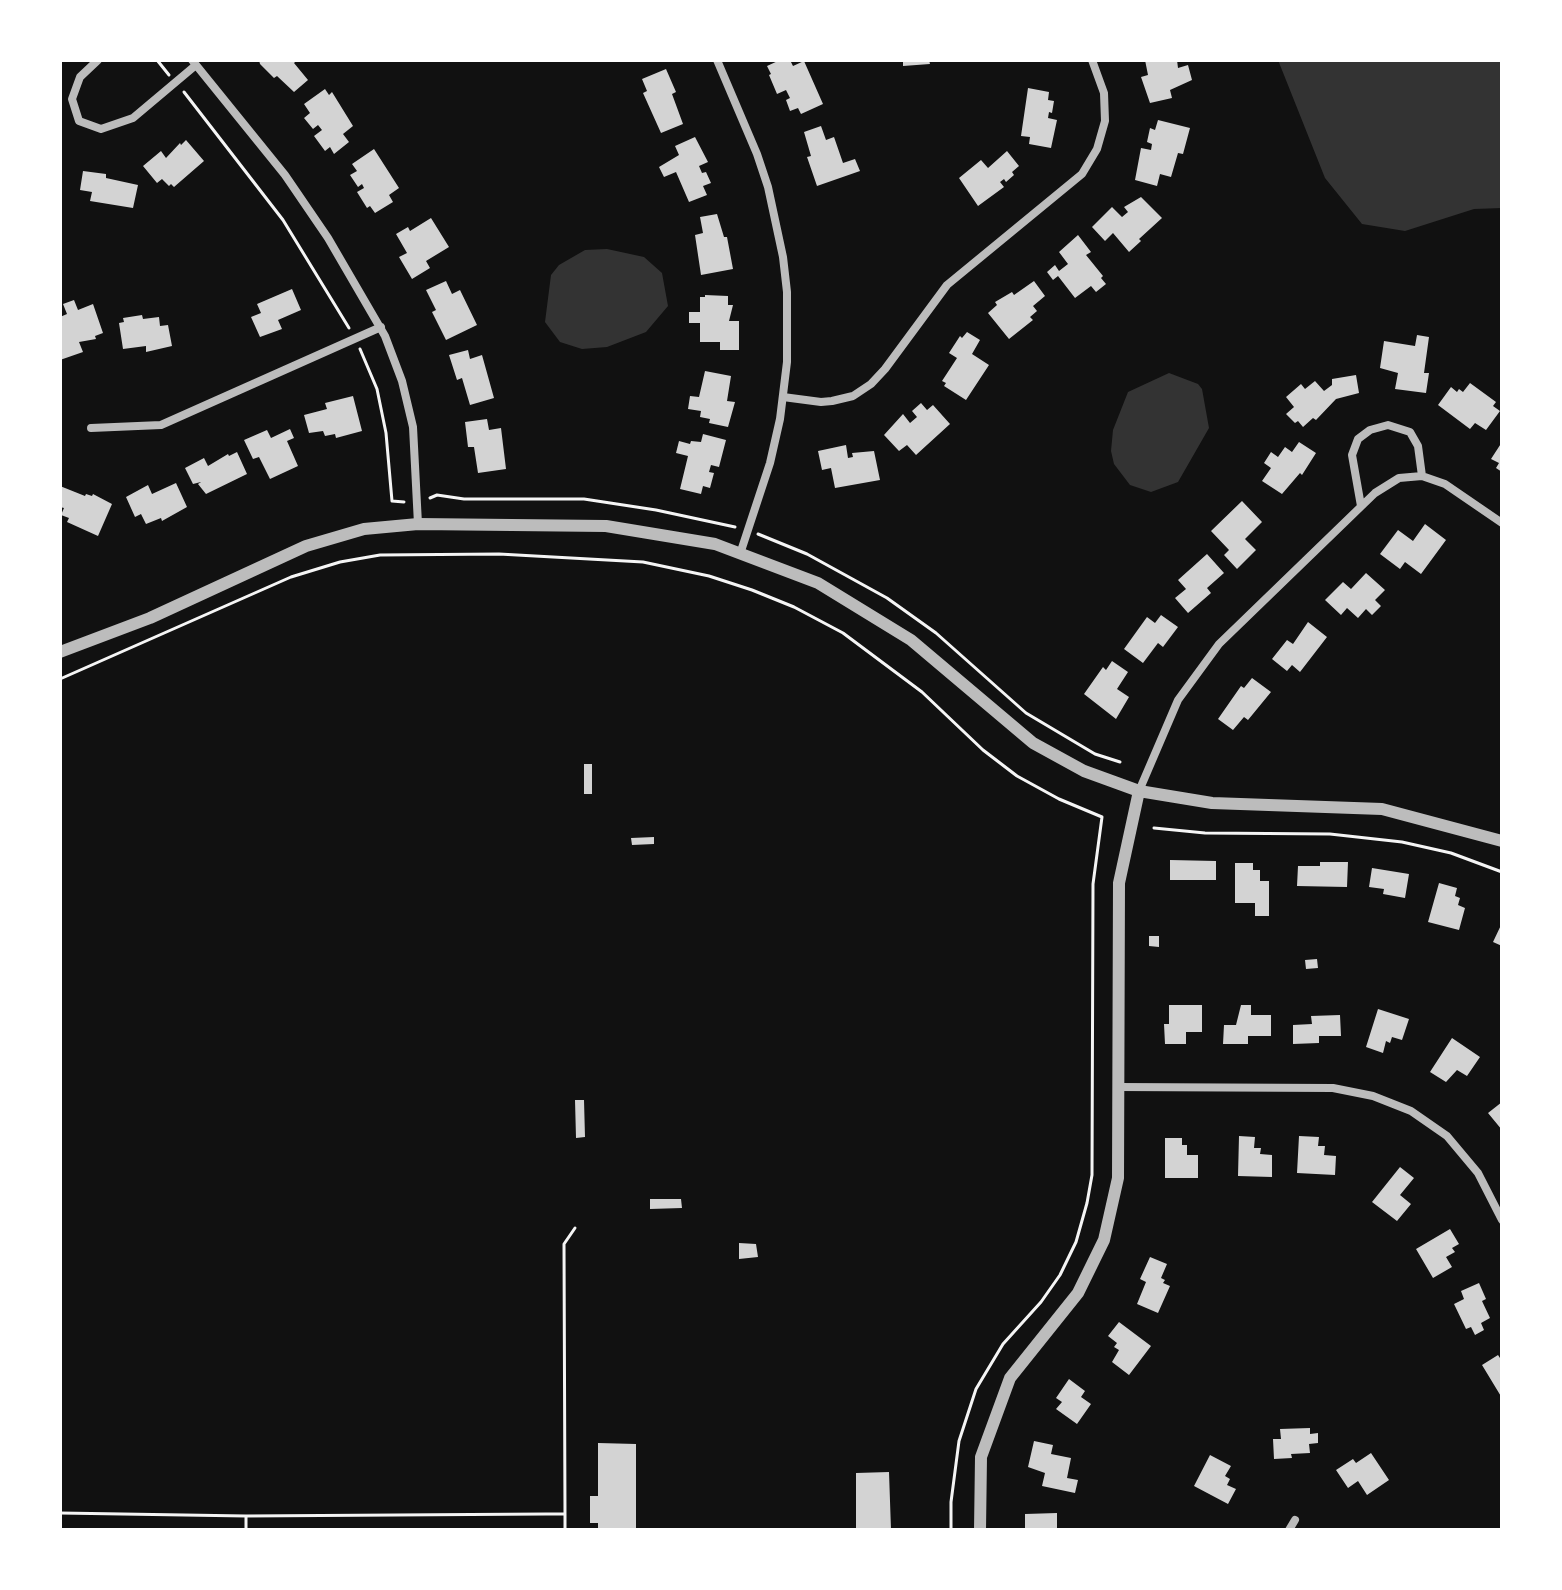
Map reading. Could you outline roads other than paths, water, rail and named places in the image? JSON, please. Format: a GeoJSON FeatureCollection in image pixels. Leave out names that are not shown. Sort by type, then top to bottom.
{"type":"FeatureCollection","features":[{"type":"Feature","properties":{"kind":"street"},"geometry":{"type":"LineString","coordinates":[[98,60],[80,77],[72,99],[79,121],[101,129],[133,118],[194,62],[285,175],[328,238],[381,327],[402,381],[413,427],[418,524]]}},
{"type":"Feature","properties":{"kind":"street"},"geometry":{"type":"LineString","coordinates":[[717,60],[757,154],[777,222],[788,326],[783,397],[770,463],[740,554]]}},
{"type":"Feature","properties":{"kind":"street"},"geometry":{"type":"LineString","coordinates":[[783,397],[832,401],[853,396],[871,384],[947,285],[1082,174],[1097,149],[1105,121],[1104,93],[1092,60]]}},
{"type":"Feature","properties":{"kind":"street"},"geometry":{"type":"LineString","coordinates":[[91,428],[161,425],[381,327]]}},
{"type":"Feature","properties":{"kind":"street"},"geometry":{"type":"LineString","coordinates":[[1361,506],[1352,455],[1358,439],[1370,430],[1388,425],[1410,432],[1418,446],[1422,476]]}},
{"type":"Feature","properties":{"kind":"street"},"geometry":{"type":"LineString","coordinates":[[980,1530],[981,1457],[1010,1378],[1078,1293],[1104,1240],[1118,1178],[1119,883],[1139,791],[1178,700],[1219,644],[1375,493],[1399,478],[1422,476],[1445,484],[1502,523]]}},
{"type":"Feature","properties":{"kind":"street"},"geometry":{"type":"LineString","coordinates":[[60,652],[150,618],[306,546],[364,529],[418,524],[606,526],[715,544],[818,583],[911,640],[1033,743],[1084,771],[1139,791],[1212,803],[1382,809],[1502,841]]}},
{"type":"Feature","properties":{"kind":"street"},"geometry":{"type":"LineString","coordinates":[[1118,1087],[1333,1088],[1373,1096],[1411,1111],[1447,1136],[1478,1173],[1502,1220]]}},
{"type":"Feature","properties":{"kind":"street"},"geometry":{"type":"LineString","coordinates":[[1289,1530],[1295,1520]]}}]}
